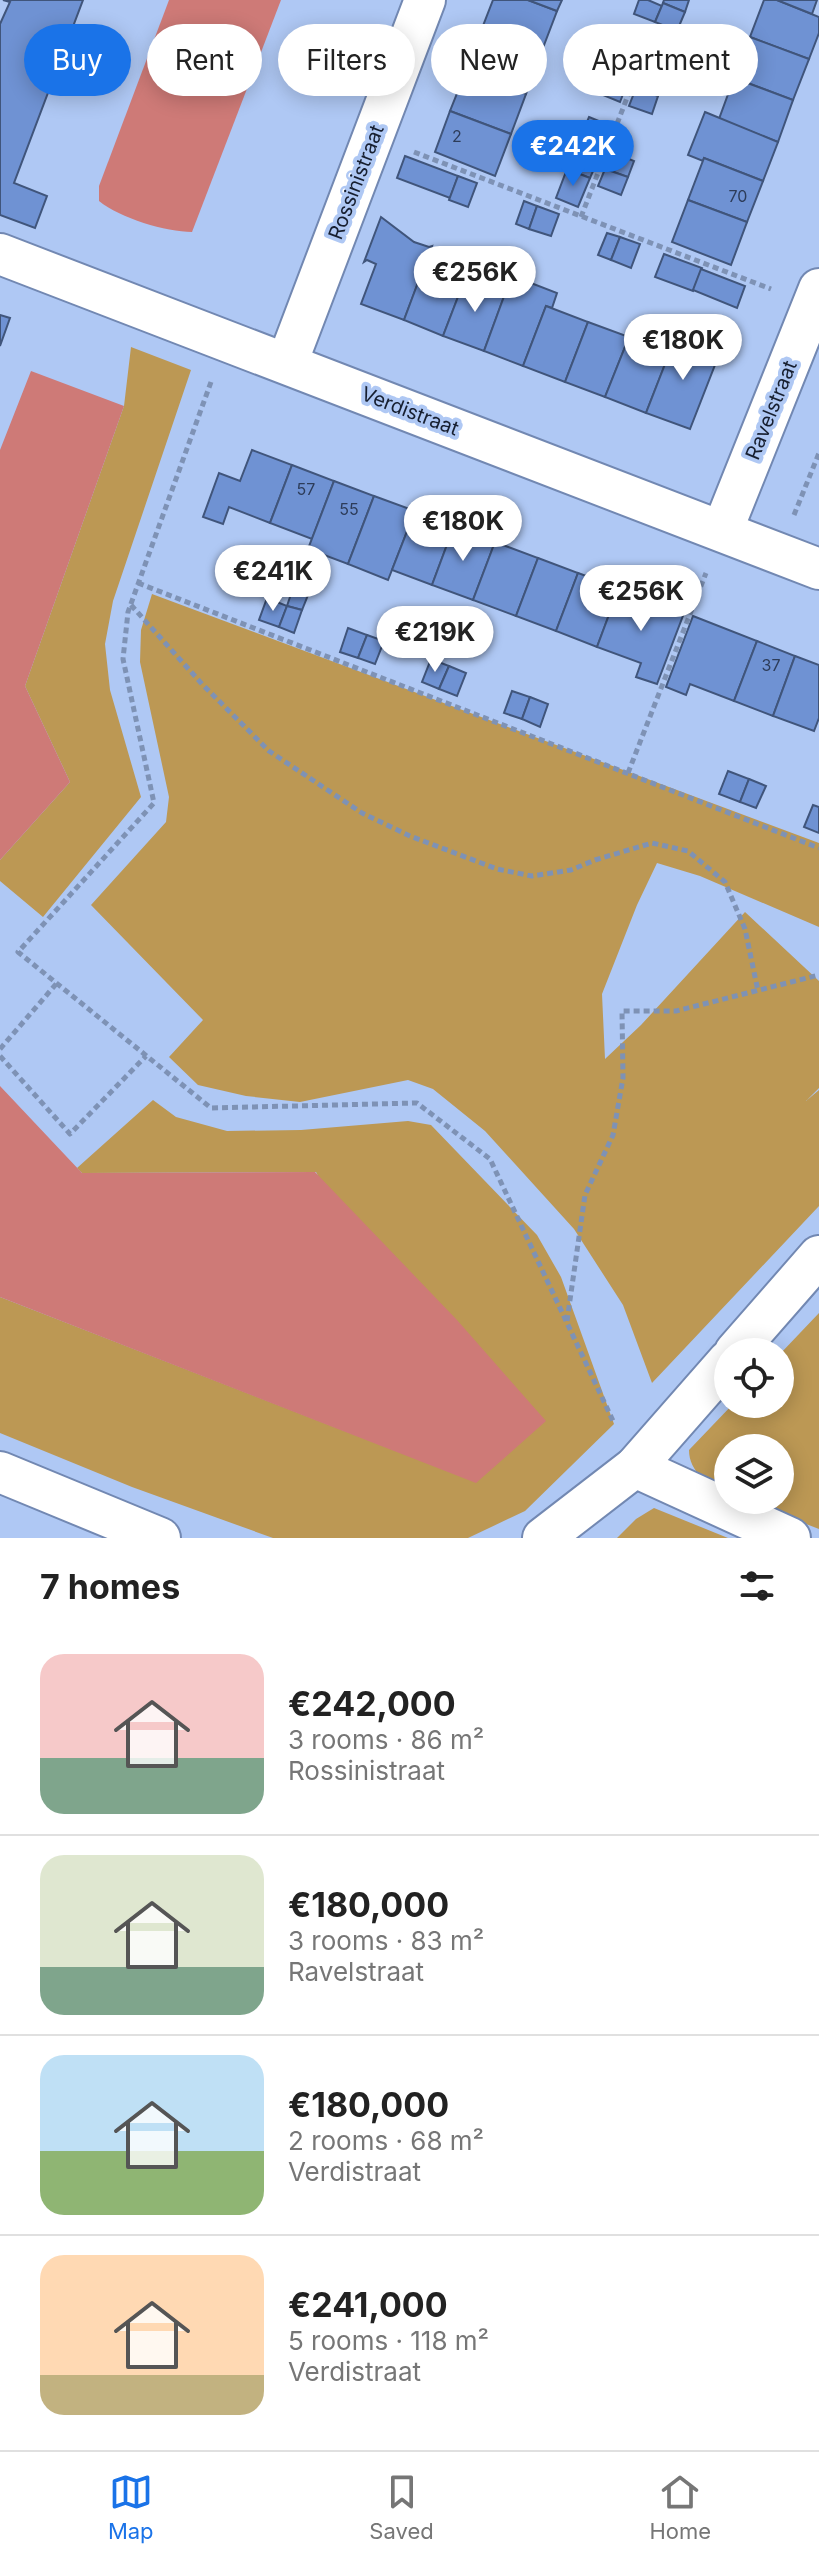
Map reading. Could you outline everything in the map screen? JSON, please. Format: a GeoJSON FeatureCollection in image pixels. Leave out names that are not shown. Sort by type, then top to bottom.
{"type":"FeatureCollection","features":[{"type":"Feature","properties":{"kind":"street","name":"Rossinistraat"},"geometry":{"type":"LineString","coordinates":[[287,363],[425,0]]}},
{"type":"Feature","properties":{"kind":"street","name":"Verdistraat"},"geometry":{"type":"LineString","coordinates":[[0,254],[819,569]]}},
{"type":"Feature","properties":{"kind":"street","name":"Ravelstraat"},"geometry":{"type":"LineString","coordinates":[[722,531],[816,297]]}},
{"type":"Feature","properties":{"kind":"street"},"geometry":{"type":"LineString","coordinates":[[747,1338],[819,1256]]}},
{"type":"Feature","properties":{"kind":"street"},"geometry":{"type":"LineString","coordinates":[[543,1538],[635,1467],[714,1377]]}},
{"type":"Feature","properties":{"kind":"street"},"geometry":{"type":"LineString","coordinates":[[635,1467],[790,1538]]}},
{"type":"Feature","properties":{"kind":"street"},"geometry":{"type":"LineString","coordinates":[[0,1472],[160,1538]]}},
{"type":"Feature","properties":{"kind":"path"},"geometry":{"type":"LineString","coordinates":[[581,217],[628,96]]}},
{"type":"Feature","properties":{"kind":"path"},"geometry":{"type":"LineString","coordinates":[[373,137],[581,217],[816,297]]}},
{"type":"Feature","properties":{"kind":"path"},"geometry":{"type":"LineString","coordinates":[[227,340],[131,605],[123,659],[154,803],[18,952],[211,1108],[417,1103],[490,1159],[635,1467]]}},
{"type":"Feature","properties":{"kind":"path"},"geometry":{"type":"LineString","coordinates":[[779,553],[819,453]]}},
{"type":"Feature","properties":{"kind":"path"},"geometry":{"type":"LineString","coordinates":[[628,773],[722,531]]}},
{"type":"Feature","properties":{"kind":"path"},"geometry":{"type":"LineString","coordinates":[[138,583],[819,848]]}},
{"type":"Feature","properties":{"kind":"path"},"geometry":{"type":"LineString","coordinates":[[131,605],[202,684],[269,751],[362,813],[410,836],[497,869],[532,876],[571,870],[652,843],[688,851],[725,882],[745,929],[758,991]]}},
{"type":"Feature","properties":{"kind":"path"},"geometry":{"type":"LineString","coordinates":[[567,1322],[585,1195],[613,1135],[623,1078],[622,1011],[676,1011],[819,975]]}},
{"type":"Feature","properties":{"kind":"path"},"geometry":{"type":"LineString","coordinates":[[0,1049],[57,983]]}},
{"type":"Feature","properties":{"kind":"path"},"geometry":{"type":"LineString","coordinates":[[0,1056],[70,1134],[146,1056]]}},
{"type":"Feature","properties":{"kind":"shaded area"},"geometry":{"type":"Polygon","coordinates":[[[169,0],[281,0],[262,50],[262,24],[160,24],[169,0]]]}},
{"type":"Feature","properties":{"kind":"shaded area"},"geometry":{"type":"Polygon","coordinates":[[[147,58],[147,96],[244,96],[192,232],[169,230],[119,213],[99,201],[99,186],[147,58]]]}},
{"type":"Feature","properties":{"kind":"shaded area"},"geometry":{"type":"Polygon","coordinates":[[[131,347],[191,370],[113,601],[105,644],[110,690],[141,797],[43,917],[0,881],[0,860],[70,782],[25,686],[124,406],[131,347]]]}},
{"type":"Feature","properties":{"kind":"shaded area"},"geometry":{"type":"Polygon","coordinates":[[[31,371],[124,406],[25,686],[70,782],[0,860],[0,450],[31,371]]]}},
{"type":"Feature","properties":{"kind":"shaded area"},"geometry":{"type":"Polygon","coordinates":[[[152,594],[819,843],[819,927],[700,876],[657,863],[602,994],[605,1059],[641,1025],[745,912],[819,981],[819,1088],[806,1101],[819,1090],[819,1206],[652,1383],[623,1305],[574,1229],[485,1131],[433,1089],[408,1080],[300,1102],[246,1096],[198,1085],[169,1057],[203,1020],[91,905],[166,822],[169,797],[140,662],[141,630],[152,594]]]}},
{"type":"Feature","properties":{"kind":"shaded area"},"geometry":{"type":"Polygon","coordinates":[[[0,1086],[82,1173],[315,1172],[457,1320],[546,1421],[476,1483],[0,1297],[0,1086]]]}},
{"type":"Feature","properties":{"kind":"shaded area"},"geometry":{"type":"Polygon","coordinates":[[[153,1100],[176,1117],[227,1131],[301,1130],[408,1121],[431,1125],[537,1235],[561,1277],[614,1424],[525,1511],[468,1538],[273,1538],[132,1487],[0,1433],[0,1297],[476,1482],[316,1172],[82,1173],[77,1168],[153,1100]]]}},
{"type":"Feature","properties":{"kind":"shaded area"},"geometry":{"type":"Polygon","coordinates":[[[819,1313],[819,1529],[780,1514],[794,1514],[794,1434],[714,1434],[714,1487],[696,1471],[690,1458],[689,1450],[720,1418],[794,1418],[794,1339],[819,1313]]]}},
{"type":"Feature","properties":{"kind":"shaded area"},"geometry":{"type":"Polygon","coordinates":[[[654,1508],[728,1538],[617,1538],[636,1519],[654,1508]]]}},
{"type":"Feature","properties":{"kind":"building"},"geometry":{"type":"Polygon","coordinates":[[[3,0],[83,0],[74,24],[24,24],[24,96],[47,96],[14,183],[47,196],[35,228],[0,215],[0,24],[10,2],[3,0]]]}},
{"type":"Feature","properties":{"kind":"building"},"geometry":{"type":"Polygon","coordinates":[[[493,0],[528,0],[557,11],[547,37],[547,24],[484,24],[493,0]]]}},
{"type":"Feature","properties":{"kind":"building"},"geometry":{"type":"Polygon","coordinates":[[[528,0],[562,0],[557,11],[528,0]]]}},
{"type":"Feature","properties":{"kind":"building"},"geometry":{"type":"Polygon","coordinates":[[[639,0],[662,6],[655,22],[634,14],[639,0]]]}},
{"type":"Feature","properties":{"kind":"building"},"geometry":{"type":"Polygon","coordinates":[[[664,0],[689,0],[685,12],[663,3],[664,0]]]}},
{"type":"Feature","properties":{"kind":"building"},"geometry":{"type":"Polygon","coordinates":[[[764,0],[777,0],[819,17],[819,33],[809,59],[758,40],[758,24],[755,24],[764,0]]]}},
{"type":"Feature","properties":{"kind":"building"},"geometry":{"type":"Polygon","coordinates":[[[777,0],[817,0],[812,14],[777,0]]]}},
{"type":"Feature","properties":{"kind":"building"},"geometry":{"type":"Polygon","coordinates":[[[663,3],[685,12],[680,24],[655,22],[663,3]]]}},
{"type":"Feature","properties":{"kind":"building"},"geometry":{"type":"Polygon","coordinates":[[[758,40],[809,59],[793,100],[758,87],[758,40]]]}},
{"type":"Feature","properties":{"kind":"building"},"geometry":{"type":"Polygon","coordinates":[[[758,87],[793,100],[778,142],[719,119],[727,96],[758,96],[758,87]]]}},
{"type":"Feature","properties":{"kind":"building"},"geometry":{"type":"Polygon","coordinates":[[[456,96],[525,96],[511,134],[450,111],[456,96]]]}},
{"type":"Feature","properties":{"kind":"building"},"geometry":{"type":"Polygon","coordinates":[[[605,96],[622,96],[620,102],[605,96]]]}},
{"type":"Feature","properties":{"kind":"building"},"geometry":{"type":"Polygon","coordinates":[[[633,96],[658,96],[652,114],[629,106],[633,96]]]}},
{"type":"Feature","properties":{"kind":"building"},"geometry":{"type":"Polygon","coordinates":[[[450,111],[511,134],[495,176],[435,152],[450,111]]]}},
{"type":"Feature","properties":{"kind":"building"},"geometry":{"type":"Polygon","coordinates":[[[705,112],[778,142],[763,181],[704,158],[703,161],[688,155],[705,112]]]}},
{"type":"Feature","properties":{"kind":"building"},"geometry":{"type":"Polygon","coordinates":[[[589,117],[611,126],[597,162],[574,153],[589,117]]]}},
{"type":"Feature","properties":{"kind":"building"},"geometry":{"type":"Polygon","coordinates":[[[612,152],[634,161],[628,177],[605,169],[612,152]]]}},
{"type":"Feature","properties":{"kind":"building"},"geometry":{"type":"Polygon","coordinates":[[[574,153],[597,162],[590,178],[567,169],[574,153]]]}},
{"type":"Feature","properties":{"kind":"building"},"geometry":{"type":"Polygon","coordinates":[[[405,156],[458,176],[450,198],[397,178],[405,156]]]}},
{"type":"Feature","properties":{"kind":"building"},"geometry":{"type":"Polygon","coordinates":[[[704,158],[763,181],[747,222],[688,200],[704,158]]]}},
{"type":"Feature","properties":{"kind":"building"},"geometry":{"type":"Polygon","coordinates":[[[567,169],[590,178],[578,207],[556,198],[567,169]]]}},
{"type":"Feature","properties":{"kind":"building"},"geometry":{"type":"Polygon","coordinates":[[[605,169],[628,177],[621,195],[598,186],[605,169]]]}},
{"type":"Feature","properties":{"kind":"building"},"geometry":{"type":"Polygon","coordinates":[[[458,176],[477,183],[468,207],[449,200],[458,176]]]}},
{"type":"Feature","properties":{"kind":"building"},"geometry":{"type":"Polygon","coordinates":[[[688,200],[747,222],[731,265],[672,242],[688,200]]]}},
{"type":"Feature","properties":{"kind":"building"},"geometry":{"type":"Polygon","coordinates":[[[524,201],[537,206],[529,229],[516,224],[524,201]]]}},
{"type":"Feature","properties":{"kind":"building"},"geometry":{"type":"Polygon","coordinates":[[[537,206],[559,214],[551,236],[529,229],[537,206]]]}},
{"type":"Feature","properties":{"kind":"building"},"geometry":{"type":"Polygon","coordinates":[[[381,217],[414,242],[432,246],[404,320],[361,304],[376,264],[367,260],[364,262],[381,217]]]}},
{"type":"Feature","properties":{"kind":"building"},"geometry":{"type":"Polygon","coordinates":[[[607,233],[620,237],[611,260],[598,255],[607,233]]]}},
{"type":"Feature","properties":{"kind":"building"},"geometry":{"type":"Polygon","coordinates":[[[620,237],[640,244],[631,268],[611,260],[620,237]]]}},
{"type":"Feature","properties":{"kind":"building"},"geometry":{"type":"Polygon","coordinates":[[[664,254],[702,268],[693,291],[655,277],[664,254]]]}},
{"type":"Feature","properties":{"kind":"building"},"geometry":{"type":"Polygon","coordinates":[[[426,261],[466,276],[443,336],[404,320],[426,261]]]}},
{"type":"Feature","properties":{"kind":"building"},"geometry":{"type":"Polygon","coordinates":[[[701,269],[745,286],[737,308],[693,290],[701,269]]]}},
{"type":"Feature","properties":{"kind":"building"},"geometry":{"type":"Polygon","coordinates":[[[466,276],[506,291],[484,351],[443,336],[466,276]]]}},
{"type":"Feature","properties":{"kind":"building"},"geometry":{"type":"Polygon","coordinates":[[[518,278],[557,293],[552,308],[546,306],[523,366],[484,351],[506,291],[511,293],[518,278]]]}},
{"type":"Feature","properties":{"kind":"building"},"geometry":{"type":"Polygon","coordinates":[[[546,306],[588,322],[565,382],[523,366],[546,306]]]}},
{"type":"Feature","properties":{"kind":"building"},"geometry":{"type":"Polygon","coordinates":[[[0,315],[10,318],[0,346],[0,315]]]}},
{"type":"Feature","properties":{"kind":"building"},"geometry":{"type":"Polygon","coordinates":[[[588,322],[629,337],[605,397],[565,382],[588,322]]]}},
{"type":"Feature","properties":{"kind":"building"},"geometry":{"type":"Polygon","coordinates":[[[639,323],[676,336],[646,413],[605,397],[629,337],[633,339],[639,323]]]}},
{"type":"Feature","properties":{"kind":"building"},"geometry":{"type":"Polygon","coordinates":[[[676,336],[720,352],[690,429],[646,413],[676,336]]]}},
{"type":"Feature","properties":{"kind":"building"},"geometry":{"type":"Polygon","coordinates":[[[252,450],[292,465],[270,523],[229,507],[223,524],[203,517],[219,473],[240,481],[252,450]]]}},
{"type":"Feature","properties":{"kind":"building"},"geometry":{"type":"Polygon","coordinates":[[[292,465],[334,481],[312,539],[270,523],[292,465]]]}},
{"type":"Feature","properties":{"kind":"building"},"geometry":{"type":"Polygon","coordinates":[[[334,481],[374,496],[348,564],[308,549],[334,481]]]}},
{"type":"Feature","properties":{"kind":"building"},"geometry":{"type":"Polygon","coordinates":[[[374,496],[415,511],[388,580],[348,564],[374,496]]]}},
{"type":"Feature","properties":{"kind":"building"},"geometry":{"type":"Polygon","coordinates":[[[415,511],[454,526],[432,585],[392,570],[415,511]]]}},
{"type":"Feature","properties":{"kind":"building"},"geometry":{"type":"Polygon","coordinates":[[[454,526],[495,542],[473,600],[432,585],[454,526]]]}},
{"type":"Feature","properties":{"kind":"building"},"geometry":{"type":"Polygon","coordinates":[[[495,542],[538,558],[516,616],[473,600],[495,542]]]}},
{"type":"Feature","properties":{"kind":"building"},"geometry":{"type":"Polygon","coordinates":[[[538,558],[578,573],[556,631],[516,616],[538,558]]]}},
{"type":"Feature","properties":{"kind":"building"},"geometry":{"type":"Polygon","coordinates":[[[578,573],[619,588],[597,647],[556,631],[578,573]]]}},
{"type":"Feature","properties":{"kind":"building"},"geometry":{"type":"Polygon","coordinates":[[[296,579],[312,585],[302,610],[287,606],[296,579]]]}},
{"type":"Feature","properties":{"kind":"building"},"geometry":{"type":"Polygon","coordinates":[[[619,588],[684,613],[657,684],[636,677],[641,663],[597,647],[619,588]]]}},
{"type":"Feature","properties":{"kind":"building"},"geometry":{"type":"Polygon","coordinates":[[[267,598],[287,606],[279,627],[259,620],[267,598]]]}},
{"type":"Feature","properties":{"kind":"building"},"geometry":{"type":"Polygon","coordinates":[[[287,606],[302,610],[294,633],[279,627],[287,606]]]}},
{"type":"Feature","properties":{"kind":"building"},"geometry":{"type":"Polygon","coordinates":[[[693,616],[757,641],[734,701],[690,684],[686,695],[666,687],[693,616]]]}},
{"type":"Feature","properties":{"kind":"building"},"geometry":{"type":"Polygon","coordinates":[[[348,628],[367,635],[358,658],[340,652],[348,628]]]}},
{"type":"Feature","properties":{"kind":"building"},"geometry":{"type":"Polygon","coordinates":[[[367,635],[384,641],[375,664],[358,658],[367,635]]]}},
{"type":"Feature","properties":{"kind":"building"},"geometry":{"type":"Polygon","coordinates":[[[757,641],[795,656],[773,716],[734,701],[757,641]]]}},
{"type":"Feature","properties":{"kind":"building"},"geometry":{"type":"Polygon","coordinates":[[[795,656],[819,665],[819,718],[814,731],[773,716],[795,656]]]}},
{"type":"Feature","properties":{"kind":"building"},"geometry":{"type":"Polygon","coordinates":[[[431,659],[449,666],[439,689],[422,682],[431,659]]]}},
{"type":"Feature","properties":{"kind":"building"},"geometry":{"type":"Polygon","coordinates":[[[449,666],[466,673],[457,696],[439,689],[449,666]]]}},
{"type":"Feature","properties":{"kind":"building"},"geometry":{"type":"Polygon","coordinates":[[[512,691],[530,697],[522,719],[504,713],[512,691]]]}},
{"type":"Feature","properties":{"kind":"building"},"geometry":{"type":"Polygon","coordinates":[[[530,697],[548,704],[540,727],[522,719],[530,697]]]}},
{"type":"Feature","properties":{"kind":"building"},"geometry":{"type":"Polygon","coordinates":[[[728,771],[749,779],[740,802],[719,794],[728,771]]]}},
{"type":"Feature","properties":{"kind":"building"},"geometry":{"type":"Polygon","coordinates":[[[749,779],[766,786],[756,808],[740,802],[749,779]]]}},
{"type":"Feature","properties":{"kind":"building"},"geometry":{"type":"Polygon","coordinates":[[[813,805],[819,807],[819,833],[804,827],[813,805]]]}}]}
